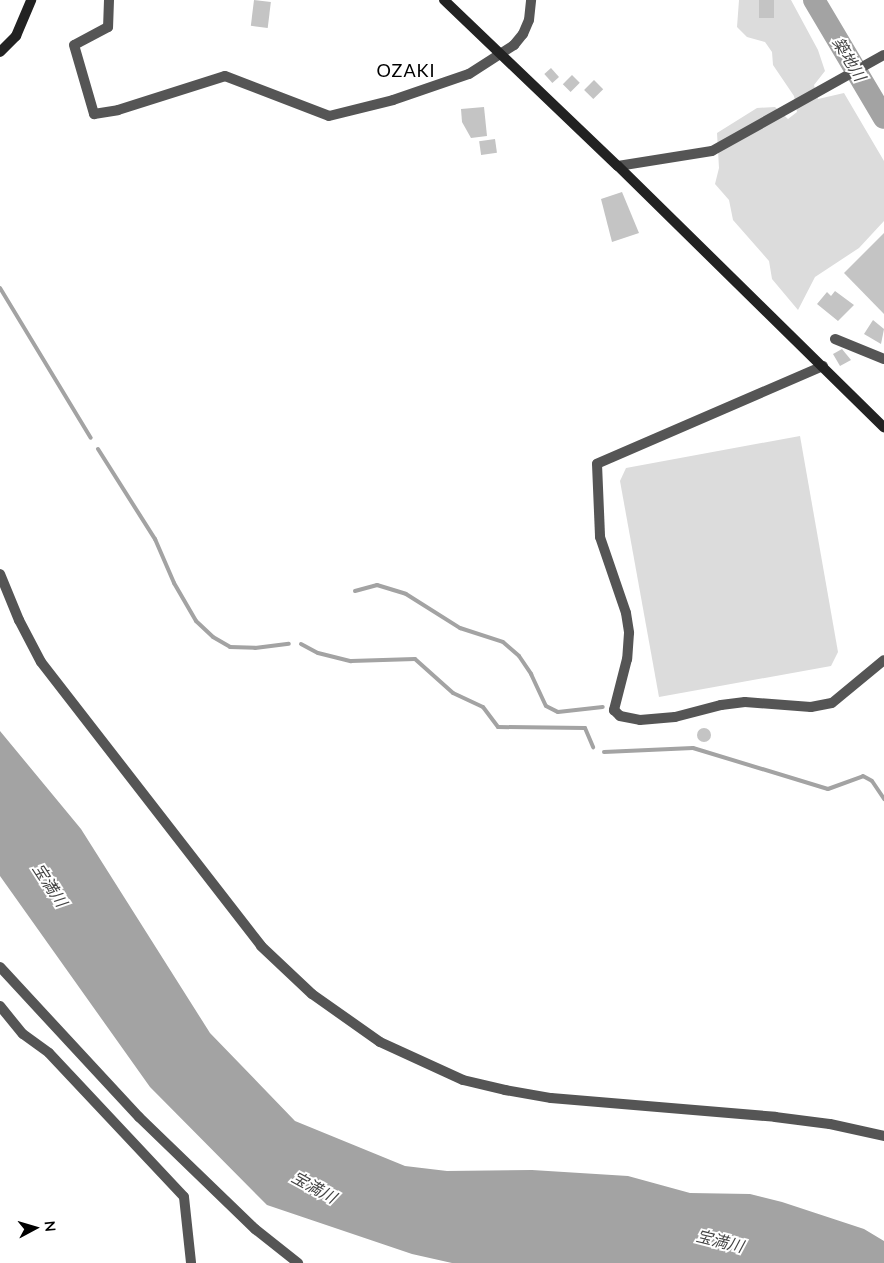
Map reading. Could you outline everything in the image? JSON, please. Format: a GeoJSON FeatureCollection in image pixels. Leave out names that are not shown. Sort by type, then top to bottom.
{"type":"FeatureCollection","features":[{"type":"Feature","properties":{"kind":"street"},"geometry":{"type":"LineString","coordinates":[[0,52],[16,36],[31,0]]}},
{"type":"Feature","properties":{"kind":"street"},"geometry":{"type":"LineString","coordinates":[[109,0],[108,27],[74,45],[94,114],[118,110],[225,76],[329,116],[442,84],[469,74],[500,55],[523,34],[529,20],[531,0]]}},
{"type":"Feature","properties":{"kind":"street"},"geometry":{"type":"LineString","coordinates":[[444,0],[618,166],[884,427]]}},
{"type":"Feature","properties":{"kind":"street"},"geometry":{"type":"LineString","coordinates":[[618,166],[712,151],[884,55]]}},
{"type":"Feature","properties":{"kind":"street"},"geometry":{"type":"LineString","coordinates":[[835,339],[884,359]]}},
{"type":"Feature","properties":{"kind":"street"},"geometry":{"type":"LineString","coordinates":[[822,366],[597,464],[600,537],[626,613],[629,633],[627,658],[614,710],[620,716],[648,720],[675,717],[721,705],[746,702],[790,706],[832,703],[884,660]]}},
{"type":"Feature","properties":{"kind":"street"},"geometry":{"type":"LineString","coordinates":[[0,574],[19,620],[41,662],[261,946],[312,994],[380,1042],[463,1080],[505,1090],[551,1098],[775,1117],[830,1124],[884,1136]]}},
{"type":"Feature","properties":{"kind":"street"},"geometry":{"type":"LineString","coordinates":[[0,967],[139,1118],[255,1229],[298,1263]]}},
{"type":"Feature","properties":{"kind":"street"},"geometry":{"type":"LineString","coordinates":[[0,1006],[23,1034],[49,1053],[184,1196],[191,1263]]}},
{"type":"Feature","properties":{"kind":"shaded area"},"geometry":{"type":"Polygon","coordinates":[[[739,0],[791,0],[818,50],[825,71],[814,85],[818,99],[844,93],[884,161],[884,221],[859,248],[815,277],[798,310],[772,279],[769,261],[733,220],[729,200],[715,184],[719,168],[717,133],[757,108],[775,107],[788,119],[797,112],[794,96],[773,65],[772,52],[765,42],[747,37],[737,27],[739,0]]]}},
{"type":"Feature","properties":{"kind":"shaded area"},"geometry":{"type":"Polygon","coordinates":[[[800,436],[838,652],[831,666],[659,697],[620,481],[626,468],[800,436]]]}},
{"type":"Feature","properties":{"kind":"water","name":"宝満川"},"geometry":{"type":"Polygon","coordinates":[[[0,731],[81,829],[210,1033],[295,1121],[405,1166],[447,1171],[532,1170],[628,1176],[690,1193],[750,1194],[782,1202],[864,1229],[884,1241],[884,1263],[452,1263],[412,1254],[267,1205],[150,1087],[0,876],[0,731]]]}},
{"type":"Feature","properties":{"kind":"building"},"geometry":{"type":"Polygon","coordinates":[[[254,0],[271,2],[268,28],[251,26],[254,0]]]}},
{"type":"Feature","properties":{"kind":"building"},"geometry":{"type":"Polygon","coordinates":[[[759,0],[774,0],[774,18],[759,18],[759,0]]]}},
{"type":"Feature","properties":{"kind":"building"},"geometry":{"type":"Polygon","coordinates":[[[551,68],[559,77],[552,83],[544,74],[551,68]]]}},
{"type":"Feature","properties":{"kind":"building"},"geometry":{"type":"Polygon","coordinates":[[[572,75],[580,83],[571,92],[563,84],[572,75]]]}},
{"type":"Feature","properties":{"kind":"building"},"geometry":{"type":"Polygon","coordinates":[[[594,80],[603,89],[593,99],[584,90],[594,80]]]}},
{"type":"Feature","properties":{"kind":"building"},"geometry":{"type":"Polygon","coordinates":[[[484,107],[487,136],[471,138],[462,122],[461,109],[484,107]]]}},
{"type":"Feature","properties":{"kind":"building"},"geometry":{"type":"Polygon","coordinates":[[[495,139],[497,153],[481,155],[479,141],[495,139]]]}},
{"type":"Feature","properties":{"kind":"building"},"geometry":{"type":"Polygon","coordinates":[[[622,192],[639,233],[612,242],[601,199],[622,192]]]}},
{"type":"Feature","properties":{"kind":"building"},"geometry":{"type":"Polygon","coordinates":[[[884,233],[884,314],[844,273],[884,233]]]}},
{"type":"Feature","properties":{"kind":"building"},"geometry":{"type":"Polygon","coordinates":[[[835,291],[854,305],[838,321],[817,304],[827,292],[831,296],[835,291]]]}},
{"type":"Feature","properties":{"kind":"building"},"geometry":{"type":"Polygon","coordinates":[[[873,320],[884,329],[881,344],[864,334],[873,320]]]}},
{"type":"Feature","properties":{"kind":"building"},"geometry":{"type":"Polygon","coordinates":[[[842,349],[851,360],[840,366],[833,354],[842,349]]]}},
{"type":"Feature","properties":{"kind":"building"},"geometry":{"type":"Polygon","coordinates":[[[704,728],[709,730],[711,735],[709,740],[704,742],[699,740],[697,735],[699,730],[704,728]]]}},
{"type":"Feature","properties":{"kind":"waterway","name":"築地川"},"geometry":{"type":"LineString","coordinates":[[814,0],[884,118]]}},
{"type":"Feature","properties":{"kind":"waterway"},"geometry":{"type":"LineString","coordinates":[[0,288],[91,438]]}},
{"type":"Feature","properties":{"kind":"waterway"},"geometry":{"type":"LineString","coordinates":[[98,449],[155,539],[174,583],[196,621],[213,637],[230,647],[255,648],[289,644]]}},
{"type":"Feature","properties":{"kind":"waterway"},"geometry":{"type":"LineString","coordinates":[[355,591],[377,585],[406,594],[460,628],[503,642],[519,656],[531,674],[546,706],[558,712],[603,707]]}},
{"type":"Feature","properties":{"kind":"waterway"},"geometry":{"type":"LineString","coordinates":[[301,644],[318,653],[351,661],[415,659],[453,693],[483,707],[498,727],[585,728],[593,747]]}},
{"type":"Feature","properties":{"kind":"waterway"},"geometry":{"type":"LineString","coordinates":[[604,752],[693,748],[828,789],[863,776],[872,781],[884,799]]}},
{"type":"Feature","properties":{"kind":"district","name":"OZAKI"},"geometry":{"type":"Point","coordinates":[406,70]}}]}
